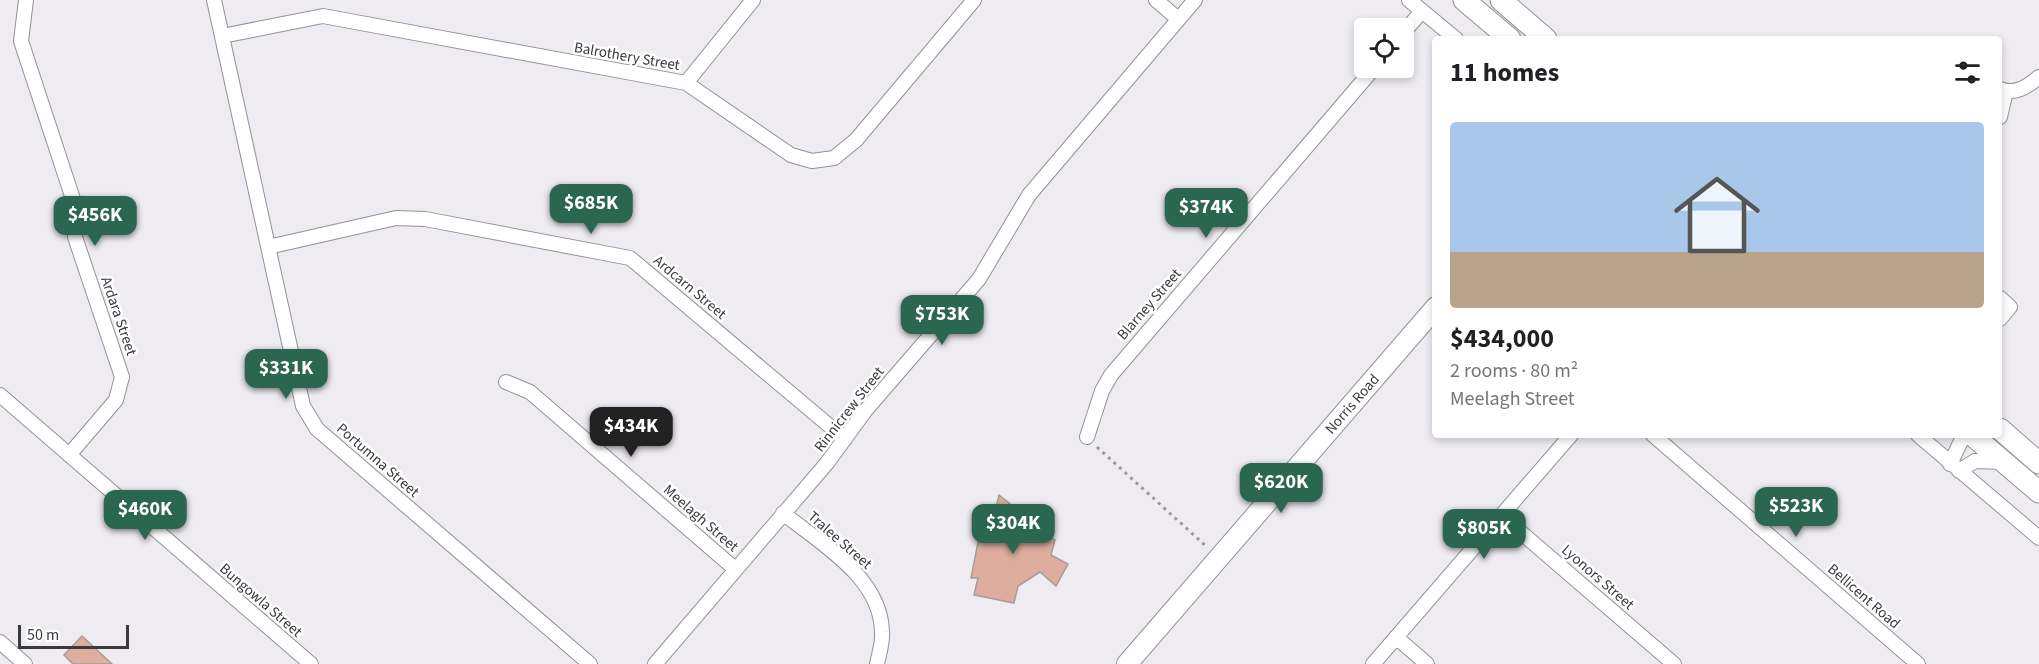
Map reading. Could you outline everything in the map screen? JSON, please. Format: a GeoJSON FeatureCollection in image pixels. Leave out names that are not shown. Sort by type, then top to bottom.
{"type":"FeatureCollection","features":[{"type":"Feature","properties":{"kind":"main road"},"geometry":{"type":"LineString","coordinates":[[1464,0],[1506,36]]}},
{"type":"Feature","properties":{"kind":"main road"},"geometry":{"type":"LineString","coordinates":[[1501,0],[1543,36]]}},
{"type":"Feature","properties":{"kind":"main road","name":"Norris Road"},"geometry":{"type":"LineString","coordinates":[[1127,664],[1432,313]]}},
{"type":"Feature","properties":{"kind":"main road"},"geometry":{"type":"LineString","coordinates":[[2002,431],[2039,463]]}},
{"type":"Feature","properties":{"kind":"main road"},"geometry":{"type":"LineString","coordinates":[[1975,438],[2039,492]]}},
{"type":"Feature","properties":{"kind":"street","name":"Ardara Street"},"geometry":{"type":"LineString","coordinates":[[26,0],[21,41],[74,201],[75,237],[122,377],[116,400],[69,454]]}},
{"type":"Feature","properties":{"kind":"street","name":"Portumna Street"},"geometry":{"type":"LineString","coordinates":[[214,0],[303,406],[316,429],[590,664]]}},
{"type":"Feature","properties":{"kind":"street"},"geometry":{"type":"LineString","coordinates":[[686,83],[753,0]]}},
{"type":"Feature","properties":{"kind":"street","name":"Balrothery Street"},"geometry":{"type":"LineString","coordinates":[[222,36],[323,16],[686,83],[791,155],[812,161],[834,158],[856,140],[974,0]]}},
{"type":"Feature","properties":{"kind":"street"},"geometry":{"type":"LineString","coordinates":[[1156,0],[1178,19]]}},
{"type":"Feature","properties":{"kind":"street","name":"Rinnicrew Street"},"geometry":{"type":"LineString","coordinates":[[655,664],[845,439],[865,411],[979,279],[1029,195],[1195,0]]}},
{"type":"Feature","properties":{"kind":"street"},"geometry":{"type":"LineString","coordinates":[[1409,0],[1452,36]]}},
{"type":"Feature","properties":{"kind":"street"},"geometry":{"type":"LineString","coordinates":[[1414,20],[1422,11]]}},
{"type":"Feature","properties":{"kind":"street"},"geometry":{"type":"LineString","coordinates":[[2003,90],[2020,90],[2039,77]]}},
{"type":"Feature","properties":{"kind":"street","name":"Blarney Street"},"geometry":{"type":"LineString","coordinates":[[1087,437],[1102,391],[1111,375],[1365,78]]}},
{"type":"Feature","properties":{"kind":"street","name":"Ardcarn Street"},"geometry":{"type":"LineString","coordinates":[[268,247],[396,218],[425,219],[630,258],[845,439]]}},
{"type":"Feature","properties":{"kind":"street","name":"Meelagh Street"},"geometry":{"type":"LineString","coordinates":[[506,382],[530,392],[735,568]]}},
{"type":"Feature","properties":{"kind":"street","name":"Bungowla Street"},"geometry":{"type":"LineString","coordinates":[[0,395],[311,664]]}},
{"type":"Feature","properties":{"kind":"street"},"geometry":{"type":"LineString","coordinates":[[1372,664],[1568,438]]}},
{"type":"Feature","properties":{"kind":"street","name":"Bellicent Road"},"geometry":{"type":"LineString","coordinates":[[1656,438],[1918,664]]}},
{"type":"Feature","properties":{"kind":"street"},"geometry":{"type":"LineString","coordinates":[[1921,438],[2039,538]]}},
{"type":"Feature","properties":{"kind":"street"},"geometry":{"type":"LineString","coordinates":[[1955,467],[1963,438]]}},
{"type":"Feature","properties":{"kind":"street"},"geometry":{"type":"LineString","coordinates":[[1955,467],[1975,461],[2003,462]]}},
{"type":"Feature","properties":{"kind":"street","name":"Tralee Street"},"geometry":{"type":"LineString","coordinates":[[783,513],[859,576],[877,601],[882,632],[877,664]]}},
{"type":"Feature","properties":{"kind":"street","name":"Lyonors Street"},"geometry":{"type":"LineString","coordinates":[[1502,516],[1674,664]]}},
{"type":"Feature","properties":{"kind":"street"},"geometry":{"type":"LineString","coordinates":[[1396,637],[1427,664]]}},
{"type":"Feature","properties":{"kind":"street"},"geometry":{"type":"LineString","coordinates":[[0,642],[25,664]]}},
{"type":"Feature","properties":{"kind":"path"},"geometry":{"type":"LineString","coordinates":[[1087,437],[1207,547]]}},
{"type":"Feature","properties":{"kind":"building"},"geometry":{"type":"Polygon","coordinates":[[[999,495],[1055,540],[1051,555],[1068,564],[1056,586],[1040,572],[1018,586],[1014,603],[974,595],[978,578],[971,578],[980,532],[990,533],[999,495]]]}},
{"type":"Feature","properties":{"kind":"building"},"geometry":{"type":"Polygon","coordinates":[[[82,636],[112,664],[73,664],[64,655],[82,636]]]}}]}
